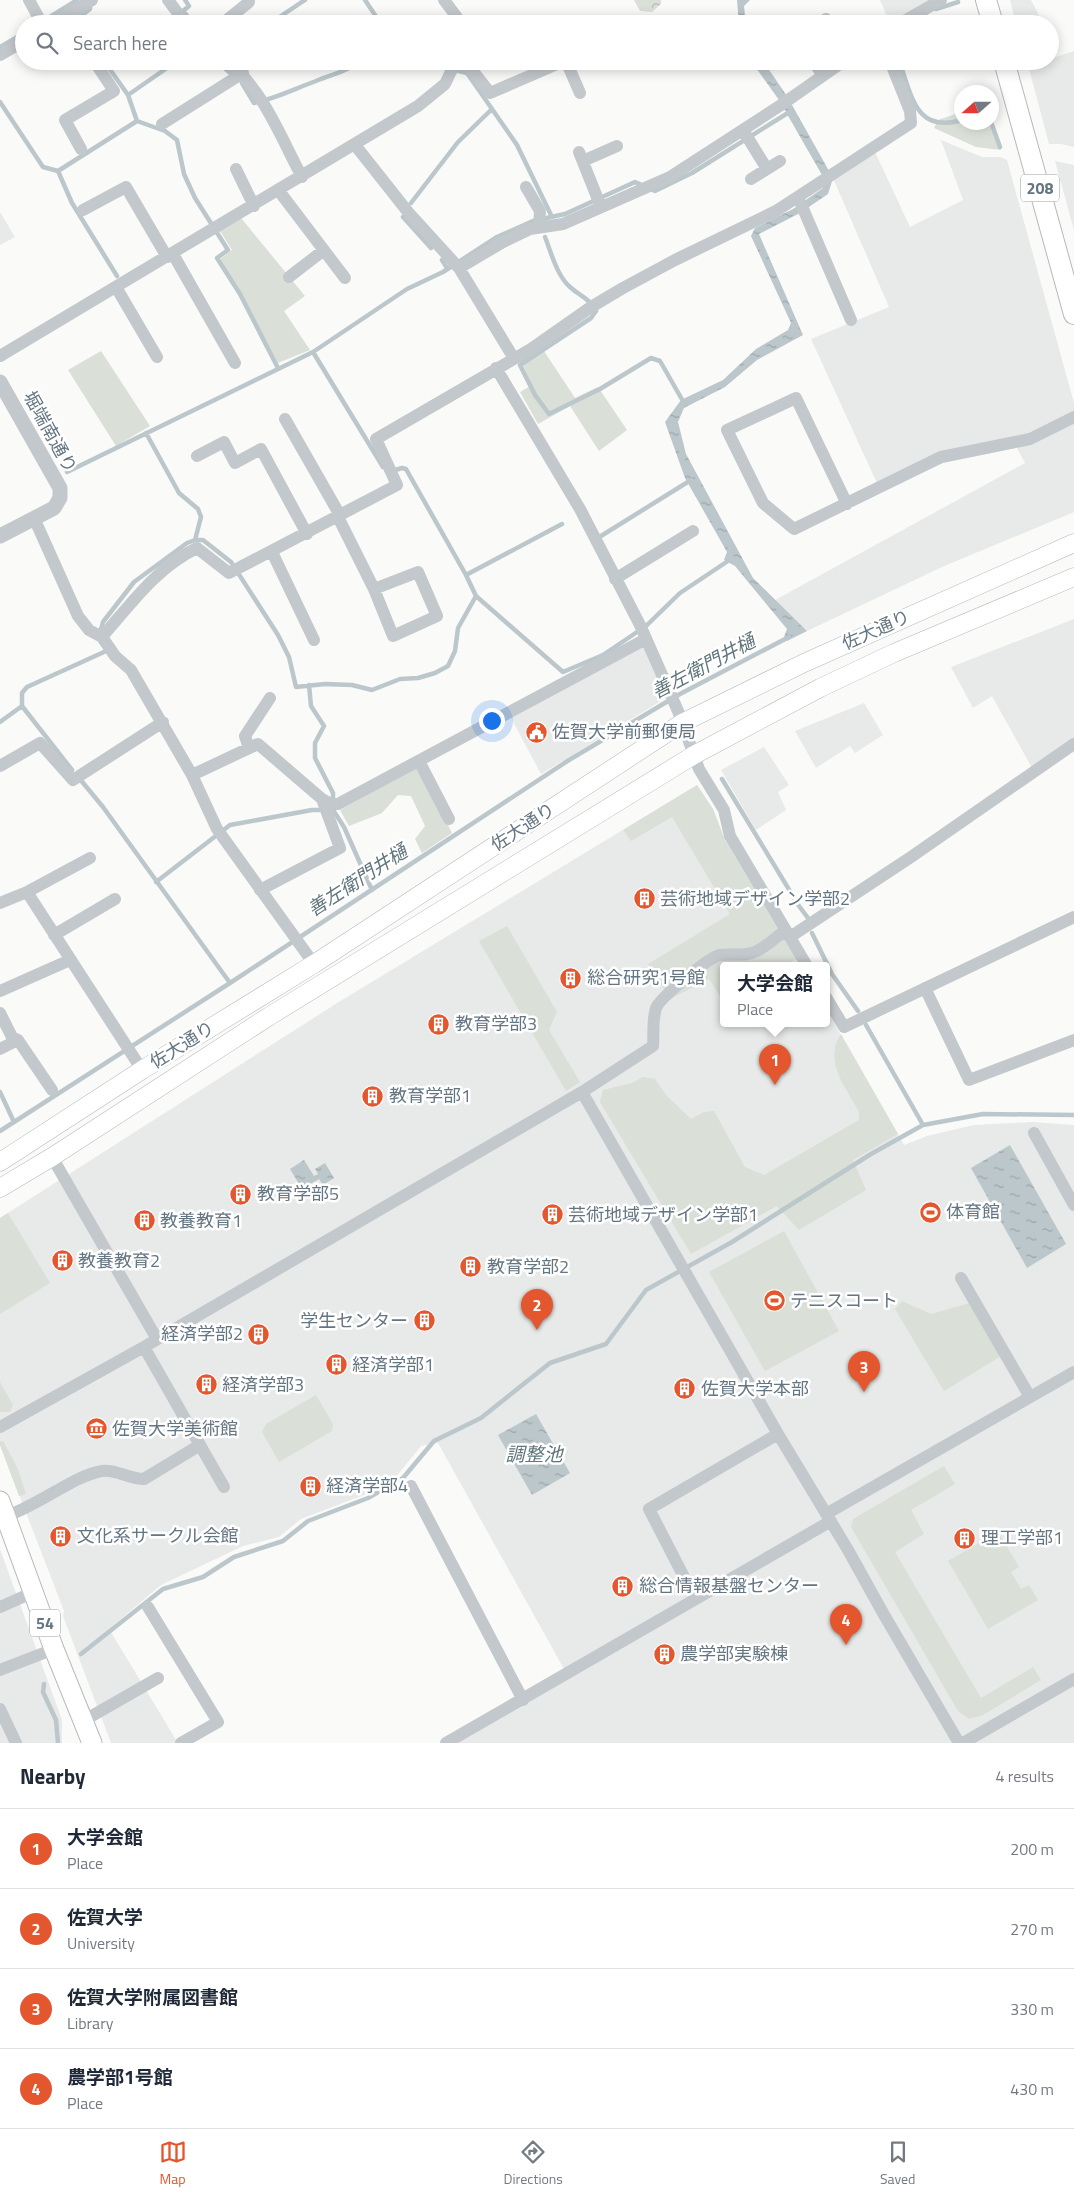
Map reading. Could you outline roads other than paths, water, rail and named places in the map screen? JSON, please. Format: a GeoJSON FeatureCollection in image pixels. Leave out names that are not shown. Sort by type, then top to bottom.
{"type":"FeatureCollection","features":[{"type":"Feature","properties":{"kind":"highway"},"geometry":{"type":"LineString","coordinates":[[986,0],[990,15]]}},
{"type":"Feature","properties":{"kind":"highway","name":"208"},"geometry":{"type":"LineString","coordinates":[[1006,70],[1074,314]]}},
{"type":"Feature","properties":{"kind":"main road","name":"佐大通り"},"geometry":{"type":"LineString","coordinates":[[0,1162],[142,1070],[314,964],[682,723],[804,663],[1074,543]]}},
{"type":"Feature","properties":{"kind":"main road","name":"佐大通り"},"geometry":{"type":"LineString","coordinates":[[0,1188],[52,1157],[268,1017],[694,755],[869,664],[1074,577]]}},
{"type":"Feature","properties":{"kind":"main road","name":"54"},"geometry":{"type":"LineString","coordinates":[[3,1509],[54,1649],[92,1743]]}},
{"type":"Feature","properties":{"kind":"street"},"geometry":{"type":"LineString","coordinates":[[29,0],[45,15]]}},
{"type":"Feature","properties":{"kind":"street"},"geometry":{"type":"LineString","coordinates":[[168,0],[179,15]]}},
{"type":"Feature","properties":{"kind":"street"},"geometry":{"type":"LineString","coordinates":[[444,0],[455,15]]}},
{"type":"Feature","properties":{"kind":"street"},"geometry":{"type":"LineString","coordinates":[[915,15],[941,0]]}},
{"type":"Feature","properties":{"kind":"street"},"geometry":{"type":"LineString","coordinates":[[66,15],[89,2]]}},
{"type":"Feature","properties":{"kind":"street"},"geometry":{"type":"LineString","coordinates":[[233,15],[249,2]]}},
{"type":"Feature","properties":{"kind":"street"},"geometry":{"type":"LineString","coordinates":[[0,55],[15,46]]}},
{"type":"Feature","properties":{"kind":"street"},"geometry":{"type":"LineString","coordinates":[[82,149],[65,120],[114,91],[100,70]]}},
{"type":"Feature","properties":{"kind":"street"},"geometry":{"type":"LineString","coordinates":[[234,70],[262,102],[302,177]]}},
{"type":"Feature","properties":{"kind":"street"},"geometry":{"type":"LineString","coordinates":[[0,356],[254,206],[418,106],[445,84],[452,70]]}},
{"type":"Feature","properties":{"kind":"street"},"geometry":{"type":"LineString","coordinates":[[472,70],[490,92],[543,70]]}},
{"type":"Feature","properties":{"kind":"street"},"geometry":{"type":"LineString","coordinates":[[569,70],[580,93]]}},
{"type":"Feature","properties":{"kind":"street"},"geometry":{"type":"LineString","coordinates":[[819,70],[823,76]]}},
{"type":"Feature","properties":{"kind":"street"},"geometry":{"type":"LineString","coordinates":[[455,264],[539,227],[563,224],[670,177],[831,70]]}},
{"type":"Feature","properties":{"kind":"street"},"geometry":{"type":"LineString","coordinates":[[102,637],[153,578],[184,555],[197,548],[230,573],[307,534],[396,485],[376,439],[531,349],[594,306],[666,265],[776,211],[801,203],[821,182],[832,174],[911,123],[910,111],[894,70]]}},
{"type":"Feature","properties":{"kind":"street"},"geometry":{"type":"LineString","coordinates":[[162,124],[238,76]]}},
{"type":"Feature","properties":{"kind":"street"},"geometry":{"type":"LineString","coordinates":[[743,130],[767,170]]}},
{"type":"Feature","properties":{"kind":"street"},"geometry":{"type":"LineString","coordinates":[[355,145],[408,212],[455,264],[513,358]]}},
{"type":"Feature","properties":{"kind":"street"},"geometry":{"type":"LineString","coordinates":[[601,207],[581,157],[617,146]]}},
{"type":"Feature","properties":{"kind":"street"},"geometry":{"type":"LineString","coordinates":[[751,179],[780,161]]}},
{"type":"Feature","properties":{"kind":"street"},"geometry":{"type":"LineString","coordinates":[[236,169],[254,206]]}},
{"type":"Feature","properties":{"kind":"street"},"geometry":{"type":"LineString","coordinates":[[82,210],[126,187],[235,363]]}},
{"type":"Feature","properties":{"kind":"street"},"geometry":{"type":"LineString","coordinates":[[526,187],[540,211],[539,227]]}},
{"type":"Feature","properties":{"kind":"street"},"geometry":{"type":"LineString","coordinates":[[279,191],[345,278]]}},
{"type":"Feature","properties":{"kind":"street"},"geometry":{"type":"LineString","coordinates":[[801,203],[850,320]]}},
{"type":"Feature","properties":{"kind":"street"},"geometry":{"type":"LineString","coordinates":[[289,277],[324,250]]}},
{"type":"Feature","properties":{"kind":"street"},"geometry":{"type":"LineString","coordinates":[[116,288],[157,357]]}},
{"type":"Feature","properties":{"kind":"street"},"geometry":{"type":"LineString","coordinates":[[496,368],[580,509],[643,633],[682,723],[699,769],[724,810],[730,836],[805,962]]}},
{"type":"Feature","properties":{"kind":"street","name":"堀端南通り"},"geometry":{"type":"LineString","coordinates":[[0,382],[60,488],[60,498],[54,508],[0,536]]}},
{"type":"Feature","properties":{"kind":"street"},"geometry":{"type":"LineString","coordinates":[[847,504],[796,398],[727,430],[763,503],[794,529],[847,504],[942,457],[1030,440],[1074,417]]}},
{"type":"Feature","properties":{"kind":"street"},"geometry":{"type":"LineString","coordinates":[[285,418],[337,510],[338,517],[374,590],[393,636],[437,616],[418,572],[374,590]]}},
{"type":"Feature","properties":{"kind":"street"},"geometry":{"type":"LineString","coordinates":[[197,456],[224,442],[235,464],[261,449],[307,534]]}},
{"type":"Feature","properties":{"kind":"street"},"geometry":{"type":"LineString","coordinates":[[34,518],[78,616],[89,630],[102,637],[115,656],[131,670],[163,722],[192,775],[220,833],[314,964]]}},
{"type":"Feature","properties":{"kind":"street"},"geometry":{"type":"LineString","coordinates":[[615,579],[693,531]]}},
{"type":"Feature","properties":{"kind":"street"},"geometry":{"type":"LineString","coordinates":[[272,552],[314,640]]}},
{"type":"Feature","properties":{"kind":"street"},"geometry":{"type":"LineString","coordinates":[[329,805],[419,761],[643,633]]}},
{"type":"Feature","properties":{"kind":"street"},"geometry":{"type":"LineString","coordinates":[[249,748],[245,736],[270,698]]}},
{"type":"Feature","properties":{"kind":"street"},"geometry":{"type":"LineString","coordinates":[[0,766],[40,743],[73,780],[163,722]]}},
{"type":"Feature","properties":{"kind":"street"},"geometry":{"type":"LineString","coordinates":[[192,775],[258,744],[329,805],[340,848],[260,890]]}},
{"type":"Feature","properties":{"kind":"street"},"geometry":{"type":"LineString","coordinates":[[0,1427],[144,1347],[582,1092],[653,1046],[653,1027],[657,1006],[670,991],[694,974],[707,960],[720,955],[745,955],[788,934],[911,857],[1074,744]]}},
{"type":"Feature","properties":{"kind":"street"},"geometry":{"type":"LineString","coordinates":[[419,761],[449,819]]}},
{"type":"Feature","properties":{"kind":"street"},"geometry":{"type":"LineString","coordinates":[[0,903],[27,892],[90,858]]}},
{"type":"Feature","properties":{"kind":"street"},"geometry":{"type":"LineString","coordinates":[[27,892],[142,1070]]}},
{"type":"Feature","properties":{"kind":"street"},"geometry":{"type":"LineString","coordinates":[[54,935],[114,899]]}},
{"type":"Feature","properties":{"kind":"street"},"geometry":{"type":"LineString","coordinates":[[830,1003],[844,1026],[1074,917]]}},
{"type":"Feature","properties":{"kind":"street"},"geometry":{"type":"LineString","coordinates":[[0,991],[70,960]]}},
{"type":"Feature","properties":{"kind":"street"},"geometry":{"type":"LineString","coordinates":[[925,988],[969,1080],[1074,1040]]}},
{"type":"Feature","properties":{"kind":"street"},"geometry":{"type":"LineString","coordinates":[[0,1013],[12,1037],[18,1040],[52,1090]]}},
{"type":"Feature","properties":{"kind":"street"},"geometry":{"type":"LineString","coordinates":[[0,1049],[18,1040]]}},
{"type":"Feature","properties":{"kind":"street"},"geometry":{"type":"LineString","coordinates":[[582,1092],[778,1434],[966,1742],[1074,1678]]}},
{"type":"Feature","properties":{"kind":"street"},"geometry":{"type":"LineString","coordinates":[[1034,1133],[1074,1205]]}},
{"type":"Feature","properties":{"kind":"street"},"geometry":{"type":"LineString","coordinates":[[52,1157],[157,1339]]}},
{"type":"Feature","properties":{"kind":"street"},"geometry":{"type":"LineString","coordinates":[[961,1278],[1030,1397]]}},
{"type":"Feature","properties":{"kind":"street"},"geometry":{"type":"LineString","coordinates":[[144,1347],[224,1487]]}},
{"type":"Feature","properties":{"kind":"street"},"geometry":{"type":"LineString","coordinates":[[446,1743],[523,1700],[1074,1372]]}},
{"type":"Feature","properties":{"kind":"street"},"geometry":{"type":"LineString","coordinates":[[683,1575],[649,1509],[778,1434]]}},
{"type":"Feature","properties":{"kind":"street"},"geometry":{"type":"LineString","coordinates":[[3,1509],[30,1507],[91,1474],[104,1471],[120,1473],[134,1479],[144,1478],[200,1445]]}},
{"type":"Feature","properties":{"kind":"street"},"geometry":{"type":"LineString","coordinates":[[411,1486],[523,1700]]}},
{"type":"Feature","properties":{"kind":"street"},"geometry":{"type":"LineString","coordinates":[[0,1607],[34,1592]]}},
{"type":"Feature","properties":{"kind":"street"},"geometry":{"type":"LineString","coordinates":[[148,1607],[218,1722],[181,1743]]}},
{"type":"Feature","properties":{"kind":"street"},"geometry":{"type":"LineString","coordinates":[[0,1670],[54,1649]]}},
{"type":"Feature","properties":{"kind":"street"},"geometry":{"type":"LineString","coordinates":[[83,1721],[158,1678]]}},
{"type":"Feature","properties":{"kind":"street"},"geometry":{"type":"LineString","coordinates":[[0,1709],[16,1743]]}},
{"type":"Feature","properties":{"kind":"water"},"geometry":{"type":"Polygon","coordinates":[[[737,0],[750,0],[744,6],[745,15],[738,15],[737,0]]]}},
{"type":"Feature","properties":{"kind":"water"},"geometry":{"type":"Polygon","coordinates":[[[757,70],[769,70],[787,96],[833,178],[828,194],[800,213],[759,234],[803,335],[757,360],[725,387],[684,408],[678,422],[686,454],[753,578],[807,631],[787,641],[784,637],[787,629],[735,566],[724,560],[727,552],[685,478],[665,422],[681,400],[723,380],[756,349],[788,330],[791,323],[751,236],[755,228],[793,209],[823,188],[822,175],[779,100],[757,70]]]}},
{"type":"Feature","properties":{"kind":"water"},"geometry":{"type":"Polygon","coordinates":[[[1010,1145],[1066,1244],[1027,1268],[971,1168],[1010,1145]]]}},
{"type":"Feature","properties":{"kind":"water"},"geometry":{"type":"Polygon","coordinates":[[[304,1160],[314,1176],[318,1174],[315,1169],[325,1163],[334,1178],[323,1185],[319,1179],[302,1189],[290,1169],[304,1160]]]}},
{"type":"Feature","properties":{"kind":"water","name":"調整池"},"geometry":{"type":"Polygon","coordinates":[[[536,1414],[570,1473],[532,1495],[498,1435],[536,1414]]]}},
{"type":"Feature","properties":{"kind":"waterway"},"geometry":{"type":"LineString","coordinates":[[53,15],[77,0]]}},
{"type":"Feature","properties":{"kind":"waterway"},"geometry":{"type":"LineString","coordinates":[[185,0],[189,6],[183,11],[186,15]]}},
{"type":"Feature","properties":{"kind":"waterway"},"geometry":{"type":"LineString","coordinates":[[282,15],[305,0]]}},
{"type":"Feature","properties":{"kind":"waterway"},"geometry":{"type":"LineString","coordinates":[[365,0],[375,15]]}},
{"type":"Feature","properties":{"kind":"waterway"},"geometry":{"type":"LineString","coordinates":[[936,9],[958,2]]}},
{"type":"Feature","properties":{"kind":"waterway"},"geometry":{"type":"LineString","coordinates":[[82,15],[90,9],[90,5]]}},
{"type":"Feature","properties":{"kind":"waterway"},"geometry":{"type":"LineString","coordinates":[[0,47],[15,38]]}},
{"type":"Feature","properties":{"kind":"waterway"},"geometry":{"type":"LineString","coordinates":[[0,102],[43,167],[58,171],[137,121],[128,95],[110,70]]}},
{"type":"Feature","properties":{"kind":"waterway"},"geometry":{"type":"LineString","coordinates":[[128,95],[164,70]]}},
{"type":"Feature","properties":{"kind":"waterway"},"geometry":{"type":"LineString","coordinates":[[227,70],[234,76]]}},
{"type":"Feature","properties":{"kind":"waterway"},"geometry":{"type":"LineString","coordinates":[[242,83],[254,103],[278,96],[345,70]]}},
{"type":"Feature","properties":{"kind":"waterway"},"geometry":{"type":"LineString","coordinates":[[455,70],[467,73],[517,145],[551,215]]}},
{"type":"Feature","properties":{"kind":"waterway"},"geometry":{"type":"LineString","coordinates":[[902,70],[912,98],[918,109],[925,116],[934,121],[946,123],[954,122]]}},
{"type":"Feature","properties":{"kind":"waterway"},"geometry":{"type":"LineString","coordinates":[[411,203],[458,142],[492,109]]}},
{"type":"Feature","properties":{"kind":"waterway"},"geometry":{"type":"LineString","coordinates":[[651,189],[655,191],[692,173],[791,111]]}},
{"type":"Feature","properties":{"kind":"waterway"},"geometry":{"type":"LineString","coordinates":[[137,121],[165,131],[177,140],[184,174],[195,198],[228,250],[217,258],[240,294],[278,368]]}},
{"type":"Feature","properties":{"kind":"waterway"},"geometry":{"type":"LineString","coordinates":[[994,130],[1000,147]]}},
{"type":"Feature","properties":{"kind":"waterway"},"geometry":{"type":"LineString","coordinates":[[58,171],[72,203],[117,276]]}},
{"type":"Feature","properties":{"kind":"waterway"},"geometry":{"type":"LineString","coordinates":[[313,352],[407,289],[443,272],[497,237],[533,221],[565,214],[635,182],[644,186]]}},
{"type":"Feature","properties":{"kind":"waterway"},"geometry":{"type":"LineString","coordinates":[[403,217],[431,248]]}},
{"type":"Feature","properties":{"kind":"waterway"},"geometry":{"type":"LineString","coordinates":[[545,237],[561,277],[570,287],[584,297],[596,311],[591,318],[520,365],[535,395],[549,414],[600,389],[651,358],[660,361],[684,403]]}},
{"type":"Feature","properties":{"kind":"waterway"},"geometry":{"type":"LineString","coordinates":[[442,260],[447,268]]}},
{"type":"Feature","properties":{"kind":"waterway"},"geometry":{"type":"LineString","coordinates":[[67,472],[313,352],[383,467]]}},
{"type":"Feature","properties":{"kind":"waterway"},"geometry":{"type":"LineString","coordinates":[[146,433],[179,493],[198,509],[201,517],[195,540]]}},
{"type":"Feature","properties":{"kind":"waterway"},"geometry":{"type":"LineString","coordinates":[[392,471],[402,468],[406,469],[476,596],[563,672],[603,655],[646,626],[680,593],[731,559]]}},
{"type":"Feature","properties":{"kind":"waterway"},"geometry":{"type":"LineString","coordinates":[[601,536],[691,480]]}},
{"type":"Feature","properties":{"kind":"waterway"},"geometry":{"type":"LineString","coordinates":[[466,575],[562,524]]}},
{"type":"Feature","properties":{"kind":"waterway"},"geometry":{"type":"LineString","coordinates":[[101,629],[103,622],[134,582],[187,543],[203,540],[231,562],[278,635],[289,657],[296,687],[325,684],[352,685],[372,690],[400,679],[418,678],[435,673],[448,666],[455,651],[458,628],[476,596]]}},
{"type":"Feature","properties":{"kind":"waterway","name":"善左衛門井樋"},"geometry":{"type":"LineString","coordinates":[[0,1131],[230,983],[569,760],[680,694],[789,637]]}},
{"type":"Feature","properties":{"kind":"waterway"},"geometry":{"type":"LineString","coordinates":[[72,770],[22,706],[22,693],[27,687],[104,652]]}},
{"type":"Feature","properties":{"kind":"waterway"},"geometry":{"type":"LineString","coordinates":[[309,685],[311,706],[324,726],[315,743],[315,758],[333,793],[333,810],[344,827],[372,890]]}},
{"type":"Feature","properties":{"kind":"waterway"},"geometry":{"type":"LineString","coordinates":[[0,722],[22,706]]}},
{"type":"Feature","properties":{"kind":"waterway"},"geometry":{"type":"LineString","coordinates":[[79,778],[103,807],[230,983]]}},
{"type":"Feature","properties":{"kind":"waterway"},"geometry":{"type":"LineString","coordinates":[[722,779],[808,918]]}},
{"type":"Feature","properties":{"kind":"waterway"},"geometry":{"type":"LineString","coordinates":[[156,882],[230,825],[312,810],[325,810]]}},
{"type":"Feature","properties":{"kind":"waterway"},"geometry":{"type":"LineString","coordinates":[[812,933],[826,962]]}},
{"type":"Feature","properties":{"kind":"waterway"},"geometry":{"type":"LineString","coordinates":[[830,970],[858,1011]]}},
{"type":"Feature","properties":{"kind":"waterway"},"geometry":{"type":"LineString","coordinates":[[866,1025],[923,1125]]}},
{"type":"Feature","properties":{"kind":"waterway"},"geometry":{"type":"LineString","coordinates":[[0,1092],[14,1122]]}},
{"type":"Feature","properties":{"kind":"waterway"},"geometry":{"type":"LineString","coordinates":[[81,1654],[163,1589],[203,1577],[234,1557],[283,1541],[308,1521],[368,1498],[403,1478],[434,1441],[481,1418],[550,1363],[606,1344],[646,1290],[732,1242],[871,1154],[923,1125],[983,1114],[1074,1115]]}},
{"type":"Feature","properties":{"kind":"waterway"},"geometry":{"type":"LineString","coordinates":[[44,1684],[43,1692],[56,1720],[58,1743]]}},
{"type":"Feature","properties":{"kind":"place","name":"佐賀大学前郵便局"},"geometry":{"type":"Point","coordinates":[536,732]}},
{"type":"Feature","properties":{"kind":"place","name":"芸術地域デザイン学部2"},"geometry":{"type":"Point","coordinates":[644,899]}},
{"type":"Feature","properties":{"kind":"place","name":"総合研究1号館"},"geometry":{"type":"Point","coordinates":[571,978]}},
{"type":"Feature","properties":{"kind":"place","name":"教育学部3"},"geometry":{"type":"Point","coordinates":[439,1024]}},
{"type":"Feature","properties":{"kind":"place","name":"大学会館"},"geometry":{"type":"Point","coordinates":[775,1085]}},
{"type":"Feature","properties":{"kind":"place","name":"教育学部1"},"geometry":{"type":"Point","coordinates":[373,1096]}},
{"type":"Feature","properties":{"kind":"place","name":"教育学部5"},"geometry":{"type":"Point","coordinates":[241,1194]}},
{"type":"Feature","properties":{"kind":"place","name":"体育館"},"geometry":{"type":"Point","coordinates":[930,1212]}},
{"type":"Feature","properties":{"kind":"place","name":"芸術地域デザイン学部1"},"geometry":{"type":"Point","coordinates":[552,1215]}},
{"type":"Feature","properties":{"kind":"place","name":"教養教育1"},"geometry":{"type":"Point","coordinates":[144,1221]}},
{"type":"Feature","properties":{"kind":"place","name":"教養教育2"},"geometry":{"type":"Point","coordinates":[62,1261]}},
{"type":"Feature","properties":{"kind":"place","name":"教育学部2"},"geometry":{"type":"Point","coordinates":[471,1267]}},
{"type":"Feature","properties":{"kind":"place","name":"テニスコート"},"geometry":{"type":"Point","coordinates":[774,1301]}},
{"type":"Feature","properties":{"kind":"place","name":"学生センター"},"geometry":{"type":"Point","coordinates":[424,1321]}},
{"type":"Feature","properties":{"kind":"place","name":"佐賀大学"},"geometry":{"type":"Point","coordinates":[537,1330]}},
{"type":"Feature","properties":{"kind":"place","name":"経済学部2"},"geometry":{"type":"Point","coordinates":[259,1334]}},
{"type":"Feature","properties":{"kind":"place","name":"経済学部1"},"geometry":{"type":"Point","coordinates":[336,1365]}},
{"type":"Feature","properties":{"kind":"place","name":"経済学部3"},"geometry":{"type":"Point","coordinates":[206,1385]}},
{"type":"Feature","properties":{"kind":"place","name":"佐賀大学本部"},"geometry":{"type":"Point","coordinates":[685,1389]}},
{"type":"Feature","properties":{"kind":"place","name":"佐賀大学附属図書館"},"geometry":{"type":"Point","coordinates":[864,1392]}},
{"type":"Feature","properties":{"kind":"place","name":"佐賀大学美術館"},"geometry":{"type":"Point","coordinates":[96,1429]}},
{"type":"Feature","properties":{"kind":"place","name":"経済学部4"},"geometry":{"type":"Point","coordinates":[310,1486]}},
{"type":"Feature","properties":{"kind":"place","name":"文化系サークル会館"},"geometry":{"type":"Point","coordinates":[61,1536]}},
{"type":"Feature","properties":{"kind":"place","name":"理工学部1"},"geometry":{"type":"Point","coordinates":[965,1538]}},
{"type":"Feature","properties":{"kind":"place","name":"総合情報基盤センター"},"geometry":{"type":"Point","coordinates":[623,1586]}},
{"type":"Feature","properties":{"kind":"place","name":"農学部1号館"},"geometry":{"type":"Point","coordinates":[846,1645]}},
{"type":"Feature","properties":{"kind":"place","name":"農学部実験棟"},"geometry":{"type":"Point","coordinates":[664,1654]}}]}
